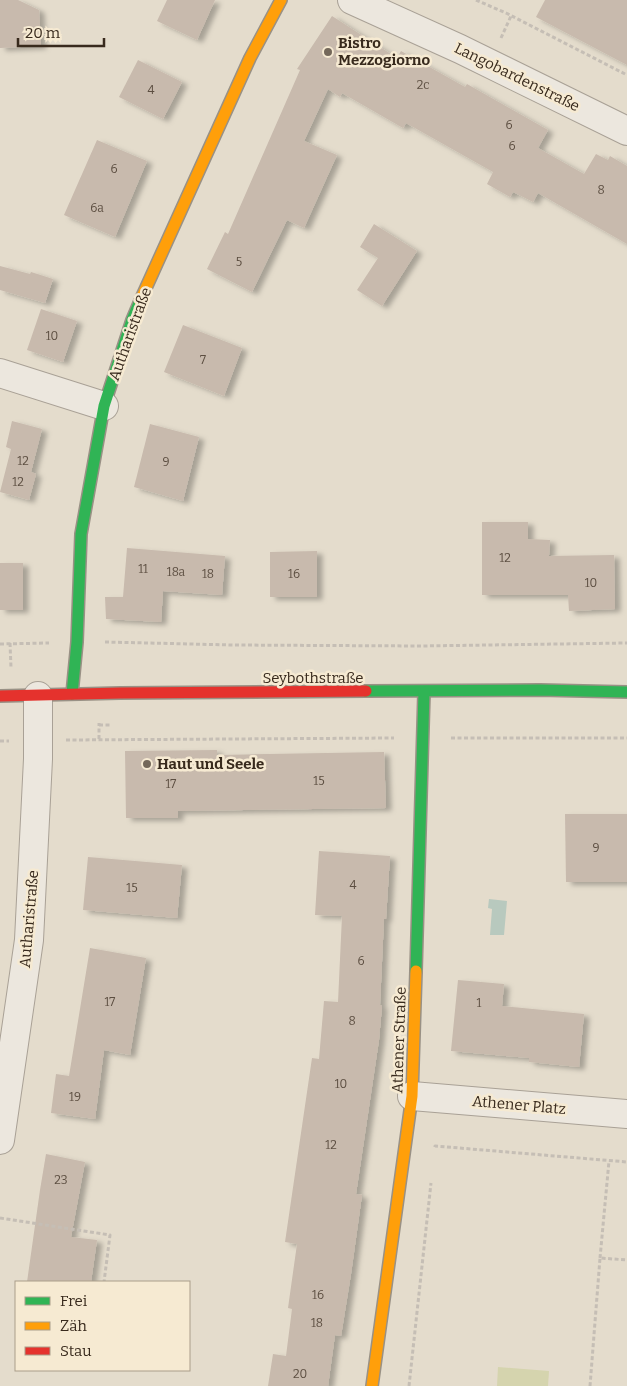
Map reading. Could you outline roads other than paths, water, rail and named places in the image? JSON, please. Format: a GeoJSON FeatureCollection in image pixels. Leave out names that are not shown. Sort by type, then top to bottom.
{"type":"FeatureCollection","features":[{"type":"Feature","properties":{"kind":"street","name":"Autharistraße"},"geometry":{"type":"LineString","coordinates":[[72,694],[77,642],[81,534],[104,406],[132,320],[172,228],[250,58],[281,0]]}},
{"type":"Feature","properties":{"kind":"street","name":"Langobardenstraße"},"geometry":{"type":"LineString","coordinates":[[352,0],[460,49],[627,131]]}},
{"type":"Feature","properties":{"kind":"street"},"geometry":{"type":"LineString","coordinates":[[0,373],[104,406]]}},
{"type":"Feature","properties":{"kind":"street","name":"Athener Straße"},"geometry":{"type":"LineString","coordinates":[[372,1386],[412,1096],[424,692]]}},
{"type":"Feature","properties":{"kind":"street","name":"Seybothstraße"},"geometry":{"type":"LineString","coordinates":[[0,696],[72,694],[627,692]]}},
{"type":"Feature","properties":{"kind":"street","name":"Autharistraße"},"geometry":{"type":"LineString","coordinates":[[0,1140],[29,940],[38,740],[38,696]]}},
{"type":"Feature","properties":{"kind":"street","name":"Athener Platz"},"geometry":{"type":"LineString","coordinates":[[412,1096],[627,1114]]}},
{"type":"Feature","properties":{"kind":"place","name":"Bistro Mezzogiorno"},"geometry":{"type":"Point","coordinates":[328,52]}},
{"type":"Feature","properties":{"kind":"place","name":"Haut und Seele"},"geometry":{"type":"Point","coordinates":[147,764]}}]}
